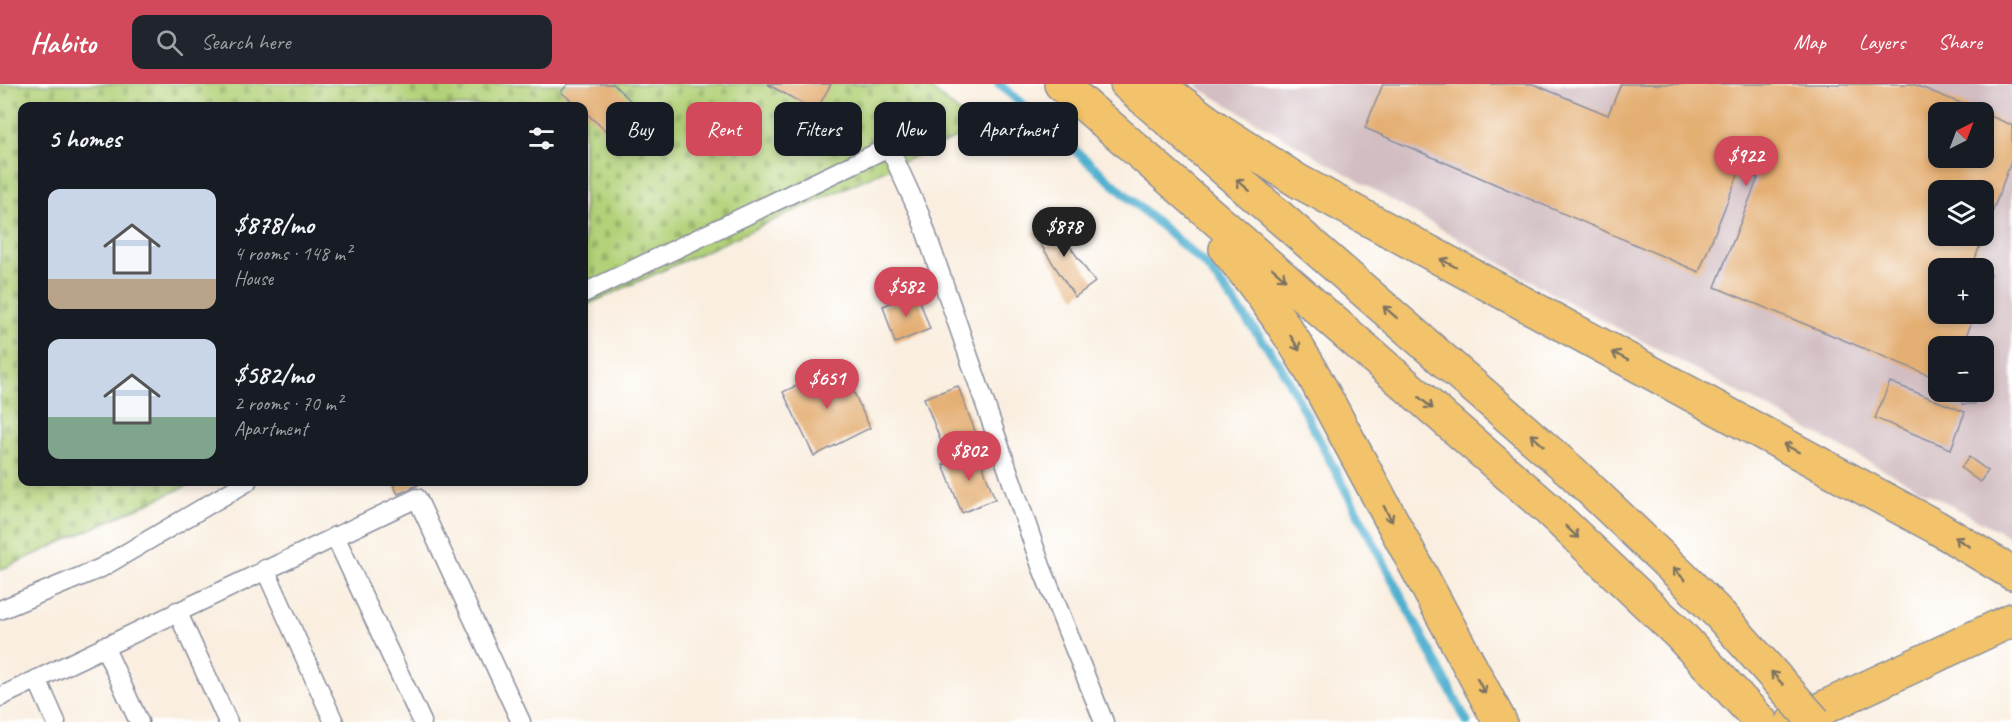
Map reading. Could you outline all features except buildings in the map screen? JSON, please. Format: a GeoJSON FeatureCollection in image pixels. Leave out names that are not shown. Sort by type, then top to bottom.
{"type":"FeatureCollection","features":[{"type":"Feature","properties":{"kind":"main road"},"geometry":{"type":"LineString","coordinates":[[1061,84],[1531,493],[1679,634],[1761,722]]}},
{"type":"Feature","properties":{"kind":"main road"},"geometry":{"type":"LineString","coordinates":[[1127,84],[1572,472],[1720,615],[1815,722]]}},
{"type":"Feature","properties":{"kind":"main road"},"geometry":{"type":"LineString","coordinates":[[1156,84],[1216,128],[1308,187],[1936,526],[2012,573]]}},
{"type":"Feature","properties":{"kind":"main road"},"geometry":{"type":"LineString","coordinates":[[1155,165],[1252,280],[1293,339],[1500,722]]}},
{"type":"Feature","properties":{"kind":"main road"},"geometry":{"type":"LineString","coordinates":[[1793,722],[2012,620]]}},
{"type":"Feature","properties":{"kind":"lane"},"geometry":{"type":"LineString","coordinates":[[588,291],[889,147],[920,215],[1041,566],[1104,722]]}},
{"type":"Feature","properties":{"kind":"lane"},"geometry":{"type":"LineString","coordinates":[[0,610],[101,568],[240,486]]}},
{"type":"Feature","properties":{"kind":"lane"},"geometry":{"type":"LineString","coordinates":[[0,697],[417,498],[520,722]]}},
{"type":"Feature","properties":{"kind":"lane"},"geometry":{"type":"LineString","coordinates":[[335,536],[422,722]]}},
{"type":"Feature","properties":{"kind":"lane"},"geometry":{"type":"LineString","coordinates":[[265,569],[334,722]]}},
{"type":"Feature","properties":{"kind":"lane"},"geometry":{"type":"LineString","coordinates":[[177,611],[228,722]]}},
{"type":"Feature","properties":{"kind":"lane"},"geometry":{"type":"LineString","coordinates":[[104,646],[139,722]]}},
{"type":"Feature","properties":{"kind":"lane"},"geometry":{"type":"LineString","coordinates":[[36,679],[56,722]]}},
{"type":"Feature","properties":{"kind":"shaded area"},"geometry":{"type":"Polygon","coordinates":[[[1195,84],[2012,84],[2012,538],[1548,291],[1195,84]]]}},
{"type":"Feature","properties":{"kind":"green space"},"geometry":{"type":"Polygon","coordinates":[[[0,84],[925,84],[958,111],[958,137],[946,142],[946,102],[874,102],[874,156],[916,156],[588,304],[588,102],[18,102],[18,486],[186,486],[0,570],[0,84]]]}},
{"type":"Feature","properties":{"kind":"waterway"},"geometry":{"type":"LineString","coordinates":[[999,84],[1207,266],[1279,363],[1467,722]]}}]}
